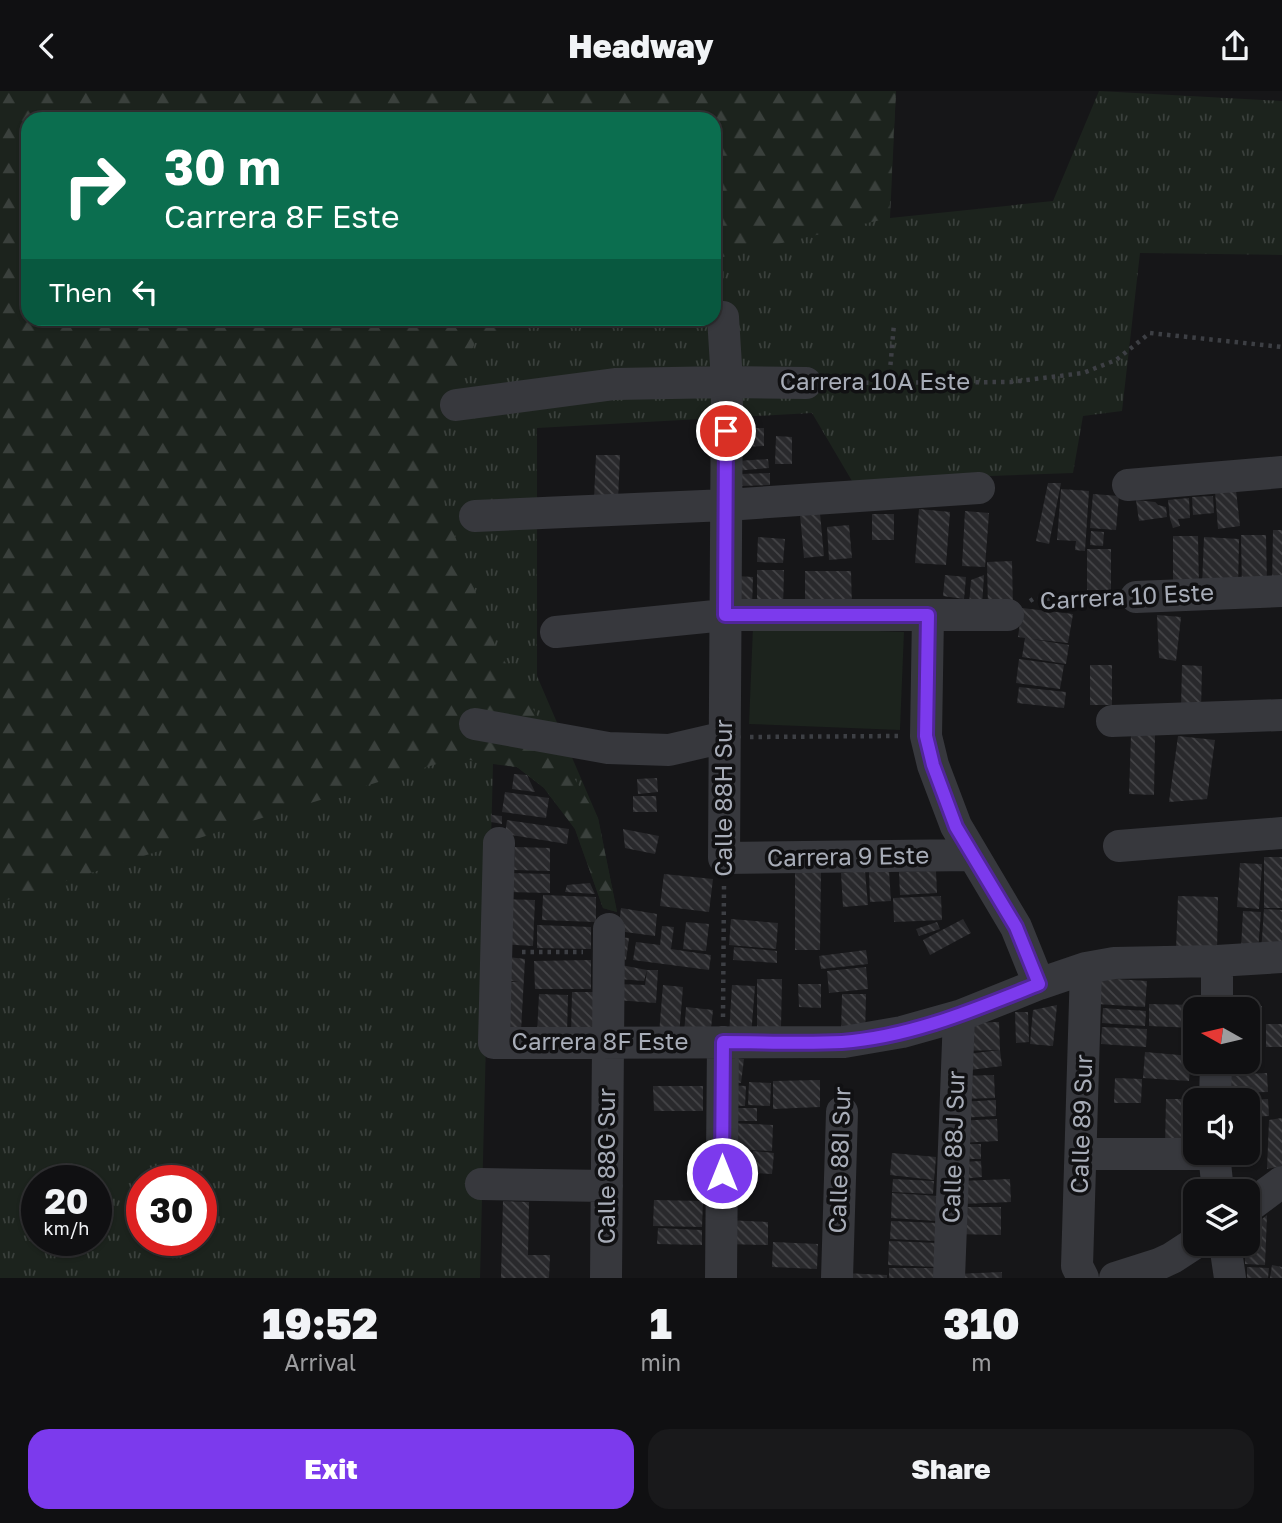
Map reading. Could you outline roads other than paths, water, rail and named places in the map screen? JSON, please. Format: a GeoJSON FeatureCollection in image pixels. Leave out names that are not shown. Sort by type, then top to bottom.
{"type":"FeatureCollection","features":[{"type":"Feature","properties":{"kind":"street","name":"Calle 88H Sur"},"geometry":{"type":"LineString","coordinates":[[723,317],[727,382],[724,858]]}},
{"type":"Feature","properties":{"kind":"street","name":"Carrera 10A Este"},"geometry":{"type":"LineString","coordinates":[[456,405],[615,384],[806,383]]}},
{"type":"Feature","properties":{"kind":"street"},"geometry":{"type":"LineString","coordinates":[[1128,485],[1282,471]]}},
{"type":"Feature","properties":{"kind":"street"},"geometry":{"type":"LineString","coordinates":[[475,516],[726,505],[979,488]]}},
{"type":"Feature","properties":{"kind":"street","name":"Carrera 10 Este"},"geometry":{"type":"LineString","coordinates":[[1136,597],[1282,591]]}},
{"type":"Feature","properties":{"kind":"street","name":"Carrera 10 Este"},"geometry":{"type":"LineString","coordinates":[[556,632],[725,615],[1008,615]]}},
{"type":"Feature","properties":{"kind":"street"},"geometry":{"type":"LineString","coordinates":[[928,615],[926,736],[933,765],[956,827],[1016,927],[1039,984]]}},
{"type":"Feature","properties":{"kind":"street"},"geometry":{"type":"LineString","coordinates":[[1112,721],[1282,715]]}},
{"type":"Feature","properties":{"kind":"street"},"geometry":{"type":"LineString","coordinates":[[475,724],[608,748],[669,750],[725,737]]}},
{"type":"Feature","properties":{"kind":"street"},"geometry":{"type":"LineString","coordinates":[[1119,846],[1282,833]]}},
{"type":"Feature","properties":{"kind":"street","name":"Carrera 8F Este"},"geometry":{"type":"LineString","coordinates":[[499,843],[494,1043],[844,1042],[902,1032],[959,1016],[1086,968],[1114,963],[1282,957]]}},
{"type":"Feature","properties":{"kind":"street","name":"Carrera 9 Este"},"geometry":{"type":"LineString","coordinates":[[724,858],[972,855]]}},
{"type":"Feature","properties":{"kind":"street","name":"Calle 88G Sur"},"geometry":{"type":"LineString","coordinates":[[606,1278],[608,941]]}},
{"type":"Feature","properties":{"kind":"street"},"geometry":{"type":"LineString","coordinates":[[1217,961],[1217,997]]}},
{"type":"Feature","properties":{"kind":"street","name":"Calle 89 Sur"},"geometry":{"type":"LineString","coordinates":[[1083,1278],[1077,1266],[1086,968]]}},
{"type":"Feature","properties":{"kind":"street","name":"Calle 88J Sur"},"geometry":{"type":"LineString","coordinates":[[949,1278],[959,1016]]}},
{"type":"Feature","properties":{"kind":"street"},"geometry":{"type":"LineString","coordinates":[[721,1278],[723,1042]]}},
{"type":"Feature","properties":{"kind":"street","name":"Calle 88I Sur"},"geometry":{"type":"LineString","coordinates":[[837,1278],[842,1112]]}},
{"type":"Feature","properties":{"kind":"street"},"geometry":{"type":"LineString","coordinates":[[1082,1154],[1183,1154]]}},
{"type":"Feature","properties":{"kind":"street"},"geometry":{"type":"LineString","coordinates":[[1260,1198],[1282,1182]]}},
{"type":"Feature","properties":{"kind":"street"},"geometry":{"type":"LineString","coordinates":[[481,1184],[607,1186]]}},
{"type":"Feature","properties":{"kind":"street"},"geometry":{"type":"LineString","coordinates":[[1115,1278],[1159,1264],[1183,1251]]}},
{"type":"Feature","properties":{"kind":"street"},"geometry":{"type":"LineString","coordinates":[[1227,1256],[1230,1278]]}}]}
